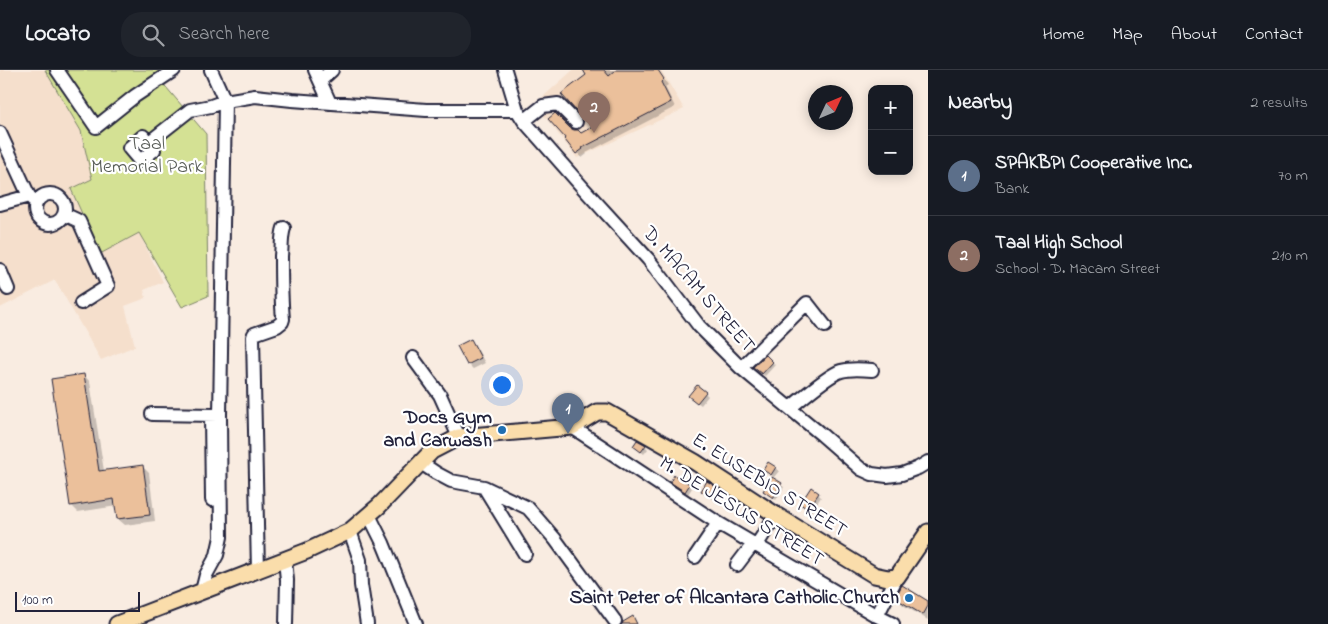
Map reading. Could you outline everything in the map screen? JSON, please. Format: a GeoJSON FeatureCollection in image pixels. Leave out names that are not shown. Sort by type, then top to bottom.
{"type":"FeatureCollection","features":[{"type":"Feature","properties":{"kind":"main road","name":"E. EUSEBIO STREET"},"geometry":{"type":"LineString","coordinates":[[572,427],[597,412],[606,412],[695,462],[776,515],[874,575],[888,578],[897,577]]}},
{"type":"Feature","properties":{"kind":"main road"},"geometry":{"type":"LineString","coordinates":[[117,624],[258,571],[307,551],[350,530],[370,515],[432,451],[459,437],[572,427]]}},
{"type":"Feature","properties":{"kind":"main road"},"geometry":{"type":"LineString","coordinates":[[897,577],[928,532]]}},
{"type":"Feature","properties":{"kind":"street"},"geometry":{"type":"LineString","coordinates":[[58,70],[96,127],[135,96],[174,70]]}},
{"type":"Feature","properties":{"kind":"street"},"geometry":{"type":"LineString","coordinates":[[202,591],[206,575],[217,555],[221,537],[216,415],[225,101],[211,70]]}},
{"type":"Feature","properties":{"kind":"street"},"geometry":{"type":"LineString","coordinates":[[330,103],[318,75],[332,70]]}},
{"type":"Feature","properties":{"kind":"street"},"geometry":{"type":"LineString","coordinates":[[505,70],[521,115]]}},
{"type":"Feature","properties":{"kind":"street"},"geometry":{"type":"LineString","coordinates":[[148,143],[190,110],[255,96],[426,110],[521,115],[543,106],[558,104],[576,122]]}},
{"type":"Feature","properties":{"kind":"street","name":"D. MACAM STREET"},"geometry":{"type":"LineString","coordinates":[[521,115],[584,189],[648,259],[699,326],[741,368],[861,469],[872,474],[886,476],[902,474],[928,462]]}},
{"type":"Feature","properties":{"kind":"street"},"geometry":{"type":"LineString","coordinates":[[0,133],[33,200],[38,217],[45,223],[59,222],[64,214],[65,205],[59,197],[51,194],[33,200],[0,204]]}},
{"type":"Feature","properties":{"kind":"street"},"geometry":{"type":"LineString","coordinates":[[64,214],[79,222],[108,286],[81,303]]}},
{"type":"Feature","properties":{"kind":"street"},"geometry":{"type":"LineString","coordinates":[[258,571],[253,337],[254,334],[276,326],[283,319],[281,262],[284,228]]}},
{"type":"Feature","properties":{"kind":"street"},"geometry":{"type":"LineString","coordinates":[[0,270],[8,289]]}},
{"type":"Feature","properties":{"kind":"street"},"geometry":{"type":"LineString","coordinates":[[741,368],[807,303],[824,326]]}},
{"type":"Feature","properties":{"kind":"street"},"geometry":{"type":"LineString","coordinates":[[413,358],[440,395],[459,437]]}},
{"type":"Feature","properties":{"kind":"street"},"geometry":{"type":"LineString","coordinates":[[790,408],[828,378],[840,371],[854,369],[872,370]]}},
{"type":"Feature","properties":{"kind":"street"},"geometry":{"type":"LineString","coordinates":[[152,414],[216,415]]}},
{"type":"Feature","properties":{"kind":"street","name":"M. DE JESUS STREET"},"geometry":{"type":"LineString","coordinates":[[572,427],[718,523],[893,624]]}},
{"type":"Feature","properties":{"kind":"street"},"geometry":{"type":"LineString","coordinates":[[421,463],[451,481],[484,487],[528,508],[555,539],[615,620]]}},
{"type":"Feature","properties":{"kind":"street"},"geometry":{"type":"LineString","coordinates":[[484,487],[525,554]]}},
{"type":"Feature","properties":{"kind":"street"},"geometry":{"type":"LineString","coordinates":[[370,515],[416,624]]}},
{"type":"Feature","properties":{"kind":"street"},"geometry":{"type":"LineString","coordinates":[[737,566],[776,515]]}},
{"type":"Feature","properties":{"kind":"street"},"geometry":{"type":"LineString","coordinates":[[695,557],[718,523]]}},
{"type":"Feature","properties":{"kind":"street"},"geometry":{"type":"LineString","coordinates":[[350,530],[360,560],[367,624]]}},
{"type":"Feature","properties":{"kind":"street"},"geometry":{"type":"LineString","coordinates":[[285,560],[287,580],[286,624]]}},
{"type":"Feature","properties":{"kind":"street"},"geometry":{"type":"LineString","coordinates":[[877,616],[897,577]]}},
{"type":"Feature","properties":{"kind":"shaded area"},"geometry":{"type":"Polygon","coordinates":[[[0,70],[45,70],[81,131],[92,179],[71,190],[100,253],[139,233],[163,282],[144,290],[146,298],[125,306],[135,346],[101,360],[55,280],[0,308],[0,70]]]}},
{"type":"Feature","properties":{"kind":"shaded area"},"geometry":{"type":"Polygon","coordinates":[[[573,70],[661,70],[684,109],[577,158],[535,104],[573,70]]]}},
{"type":"Feature","properties":{"kind":"green space","name":"Taal Memorial Park"},"geometry":{"type":"Polygon","coordinates":[[[45,70],[183,70],[160,80],[206,134],[208,296],[182,307],[139,233],[100,254],[71,189],[92,179],[81,131],[45,70]]]}},
{"type":"Feature","properties":{"kind":"building"},"geometry":{"type":"Polygon","coordinates":[[[583,70],[604,70],[609,76],[616,70],[658,70],[664,79],[661,82],[671,102],[582,148],[576,154],[566,139],[548,119],[555,113],[570,128],[581,133],[594,126],[582,110],[578,113],[561,94],[586,75],[583,70]]]}},
{"type":"Feature","properties":{"kind":"building"},"geometry":{"type":"Polygon","coordinates":[[[471,339],[481,358],[467,365],[457,346],[471,339]]]}},
{"type":"Feature","properties":{"kind":"building"},"geometry":{"type":"Polygon","coordinates":[[[766,355],[773,362],[762,374],[753,367],[766,355]]]}},
{"type":"Feature","properties":{"kind":"building"},"geometry":{"type":"Polygon","coordinates":[[[84,374],[99,471],[143,465],[150,515],[117,519],[114,499],[70,506],[51,379],[84,374]]]}},
{"type":"Feature","properties":{"kind":"building"},"geometry":{"type":"Polygon","coordinates":[[[697,385],[706,392],[697,403],[688,396],[697,385]]]}},
{"type":"Feature","properties":{"kind":"building"},"geometry":{"type":"Polygon","coordinates":[[[637,440],[646,445],[641,452],[633,446],[637,440]]]}},
{"type":"Feature","properties":{"kind":"building"},"geometry":{"type":"Polygon","coordinates":[[[768,462],[776,467],[771,475],[763,470],[768,462]]]}},
{"type":"Feature","properties":{"kind":"building"},"geometry":{"type":"Polygon","coordinates":[[[674,475],[690,484],[685,492],[670,482],[674,475]]]}},
{"type":"Feature","properties":{"kind":"building"},"geometry":{"type":"Polygon","coordinates":[[[772,477],[782,483],[773,498],[763,491],[772,477]]]}},
{"type":"Feature","properties":{"kind":"building"},"geometry":{"type":"Polygon","coordinates":[[[707,481],[716,487],[710,497],[701,491],[707,481]]]}},
{"type":"Feature","properties":{"kind":"building"},"geometry":{"type":"Polygon","coordinates":[[[811,487],[819,493],[808,509],[800,504],[811,487]]]}},
{"type":"Feature","properties":{"kind":"building","name":"Saint Peter of Alcantara Catholic Church"},"geometry":{"type":"Polygon","coordinates":[[[902,585],[928,601],[928,606],[923,615],[895,598],[902,585]]]}},
{"type":"Feature","properties":{"kind":"building"},"geometry":{"type":"Polygon","coordinates":[[[633,616],[637,624],[622,624],[623,622],[633,616]]]}},
{"type":"Feature","properties":{"kind":"place","name":"Taal High School"},"geometry":{"type":"Point","coordinates":[594,133]}},
{"type":"Feature","properties":{"kind":"place","name":"Docs Gym and Carwash"},"geometry":{"type":"Point","coordinates":[502,430]}},
{"type":"Feature","properties":{"kind":"place","name":"SPAKBPI Cooperative Inc."},"geometry":{"type":"Point","coordinates":[568,434]}},
{"type":"Feature","properties":{"kind":"place","name":"Saint Peter of Alcantara Catholic Church"},"geometry":{"type":"Point","coordinates":[909,598]}}]}
